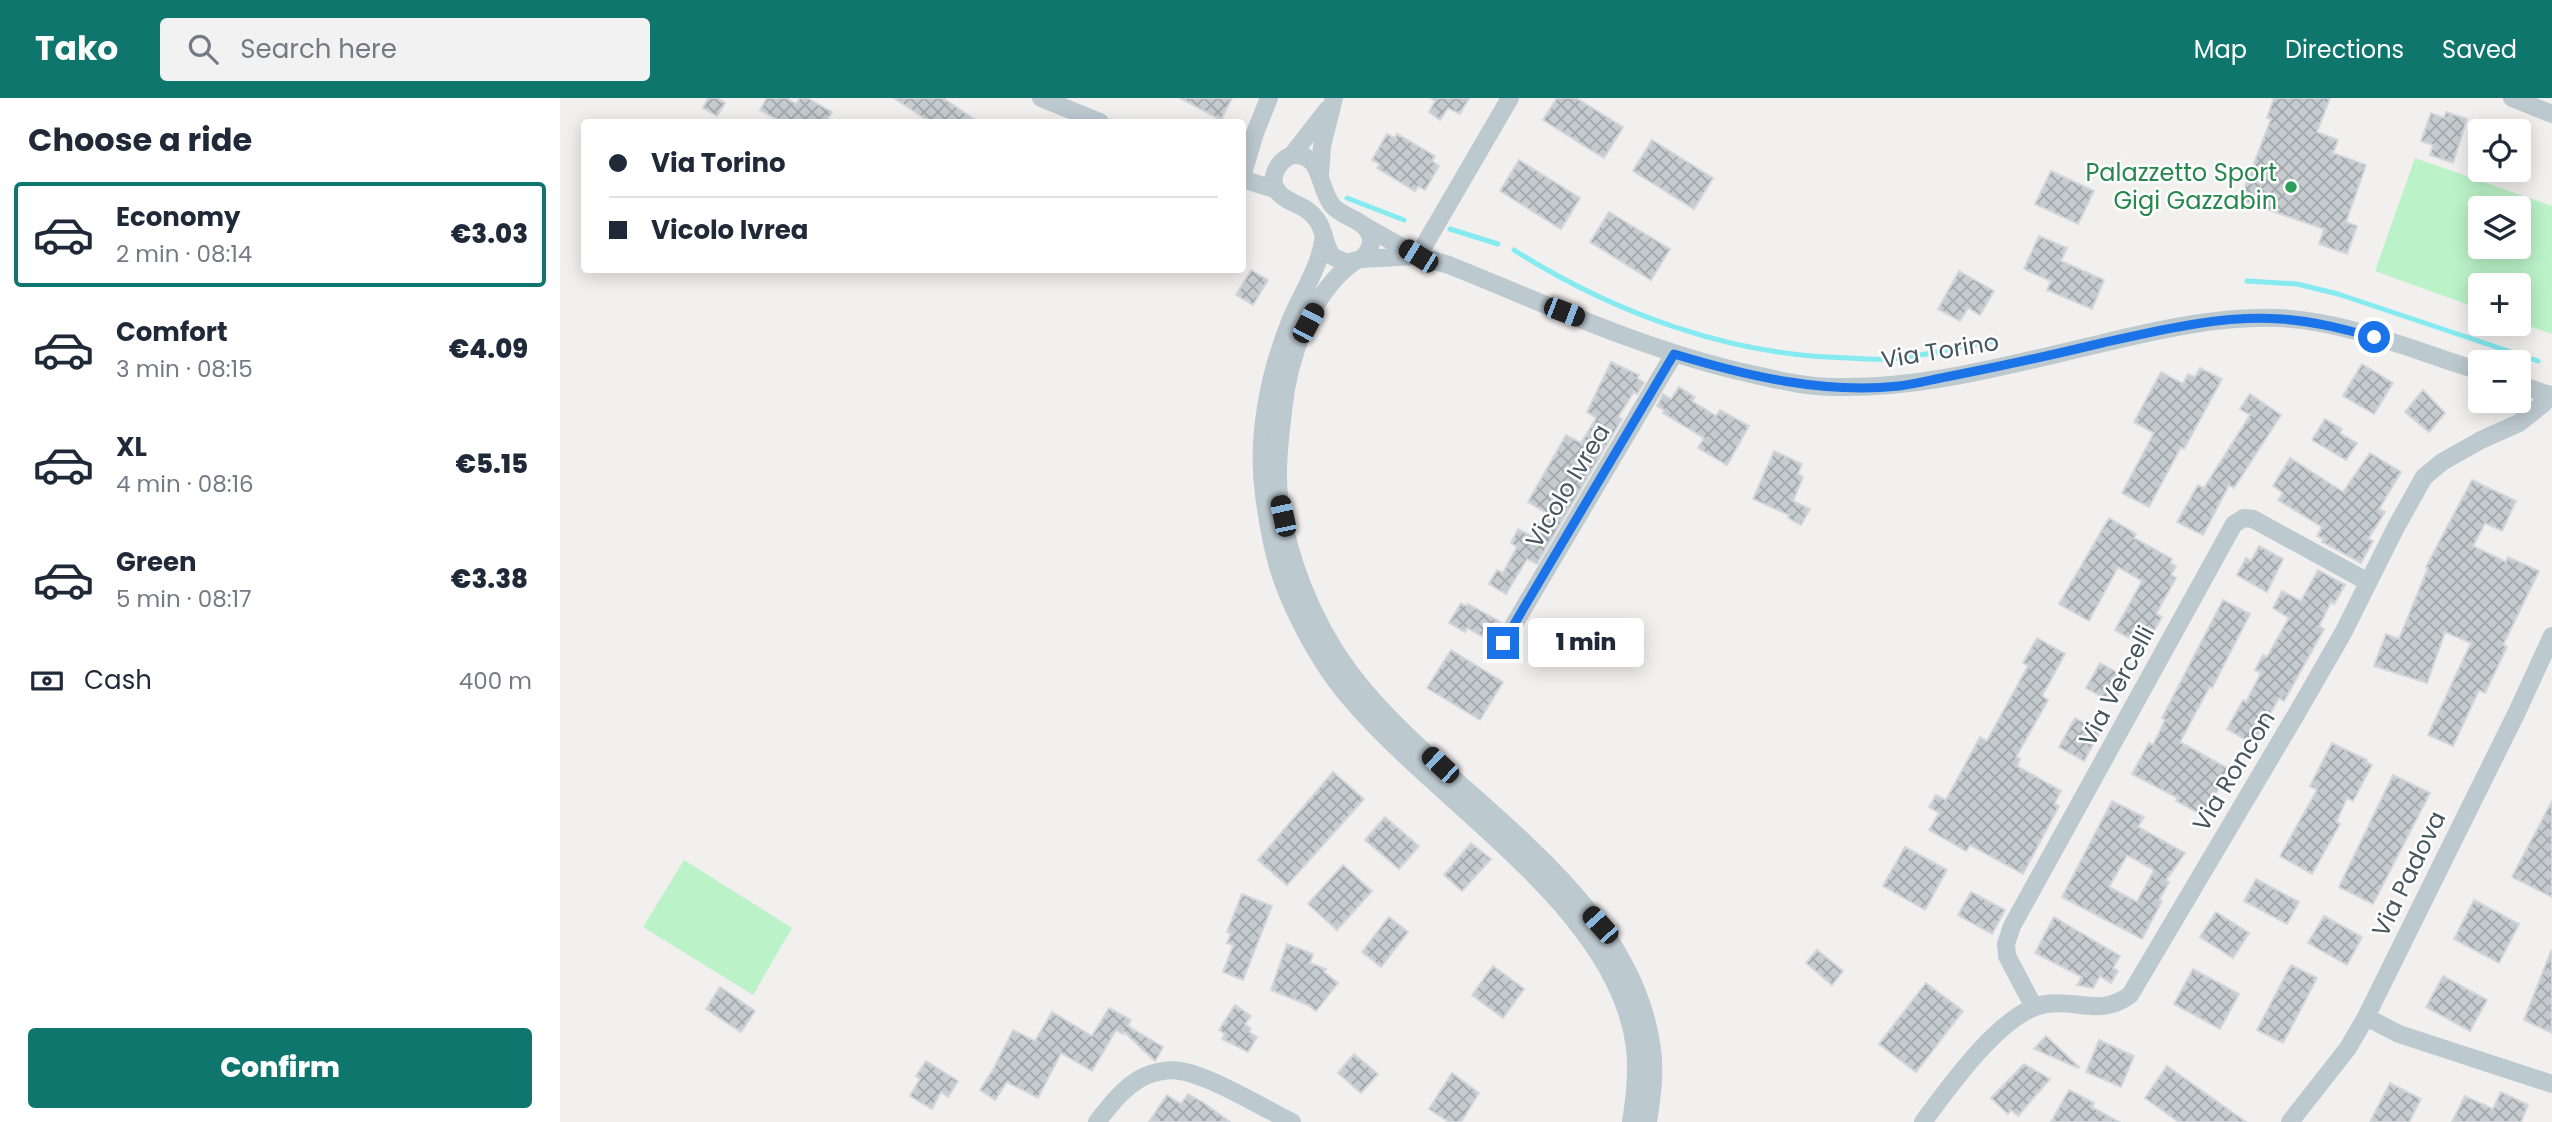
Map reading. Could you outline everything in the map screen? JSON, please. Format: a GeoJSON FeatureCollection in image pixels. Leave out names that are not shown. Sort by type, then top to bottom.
{"type":"FeatureCollection","features":[{"type":"Feature","properties":{"kind":"street"},"geometry":{"type":"LineString","coordinates":[[1041,98],[1093,119]]}},
{"type":"Feature","properties":{"kind":"street"},"geometry":{"type":"LineString","coordinates":[[1246,163],[1269,98]]}},
{"type":"Feature","properties":{"kind":"street"},"geometry":{"type":"LineString","coordinates":[[1418,256],[1510,98]]}},
{"type":"Feature","properties":{"kind":"street"},"geometry":{"type":"LineString","coordinates":[[2512,98],[2532,102],[2552,114]]}},
{"type":"Feature","properties":{"kind":"street"},"geometry":{"type":"LineString","coordinates":[[1277,190],[1273,177],[1332,101]]}},
{"type":"Feature","properties":{"kind":"street"},"geometry":{"type":"LineString","coordinates":[[1320,174],[1322,146],[1332,101]]}},
{"type":"Feature","properties":{"kind":"street"},"geometry":{"type":"LineString","coordinates":[[1246,172],[1285,159],[1306,157],[1317,167],[1320,174]]}},
{"type":"Feature","properties":{"kind":"street"},"geometry":{"type":"LineString","coordinates":[[1246,174],[1277,190],[1314,216],[1332,256],[1346,263],[1357,261]]}},
{"type":"Feature","properties":{"kind":"street","name":"Via Torino"},"geometry":{"type":"LineString","coordinates":[[1320,174],[1323,190],[1336,211],[1418,256],[1449,265],[1674,354],[1783,382],[1833,387],[1899,386],[2014,364],[2155,331],[2225,320],[2279,318],[2324,324],[2468,367]]}},
{"type":"Feature","properties":{"kind":"street"},"geometry":{"type":"LineString","coordinates":[[1363,225],[1371,239],[1367,254],[1341,272],[1333,282],[1308,323],[1290,371],[1279,447],[1279,494],[1293,559],[1319,622],[1349,670],[1384,712],[1551,870],[1600,925],[1621,958],[1645,1015],[1652,1044],[1654,1071],[1648,1122]]}},
{"type":"Feature","properties":{"kind":"street"},"geometry":{"type":"LineString","coordinates":[[1324,236],[1314,273],[1284,337],[1266,409],[1261,445],[1264,494],[1277,564],[1304,630],[1335,680],[1372,723],[1539,881],[1587,935],[1607,965],[1630,1020],[1635,1046],[1637,1071],[1631,1122]]}},
{"type":"Feature","properties":{"kind":"street","name":"Via Torino"},"geometry":{"type":"LineString","coordinates":[[1357,261],[1418,256]]}},
{"type":"Feature","properties":{"kind":"street","name":"Vicolo Ivrea"},"geometry":{"type":"LineString","coordinates":[[1503,643],[1674,354]]}},
{"type":"Feature","properties":{"kind":"street"},"geometry":{"type":"LineString","coordinates":[[2531,388],[2550,395]]}},
{"type":"Feature","properties":{"kind":"street","name":"Via Roncon"},"geometry":{"type":"LineString","coordinates":[[1923,1122],[1948,1089],[1997,1034],[2023,1012],[2034,1007],[2062,1003],[2111,1006],[2130,995],[2343,632],[2424,477],[2442,462],[2519,423],[2550,395]]}},
{"type":"Feature","properties":{"kind":"street","name":"Via Vercelli"},"geometry":{"type":"LineString","coordinates":[[2034,1007],[2007,956],[2006,944],[2012,926],[2234,524],[2244,518],[2252,519],[2368,582]]}},
{"type":"Feature","properties":{"kind":"street","name":"Via Padova"},"geometry":{"type":"LineString","coordinates":[[2290,1122],[2348,1048],[2366,1017],[2552,636]]}},
{"type":"Feature","properties":{"kind":"street"},"geometry":{"type":"LineString","coordinates":[[2366,1017],[2399,1034],[2552,1084]]}},
{"type":"Feature","properties":{"kind":"street"},"geometry":{"type":"LineString","coordinates":[[1097,1122],[1127,1087],[1145,1076],[1164,1071],[1180,1071],[1204,1079],[1292,1122]]}},
{"type":"Feature","properties":{"kind":"green space"},"geometry":{"type":"Polygon","coordinates":[[[2415,158],[2468,177],[2468,182],[2484,182],[2523,196],[2468,196],[2468,259],[2531,259],[2531,199],[2552,206],[2552,334],[2531,327],[2531,273],[2468,273],[2468,305],[2375,271],[2415,158]]]}},
{"type":"Feature","properties":{"kind":"green space"},"geometry":{"type":"Polygon","coordinates":[[[684,860],[792,928],[753,995],[643,927],[684,860]]]}},
{"type":"Feature","properties":{"kind":"building"},"geometry":{"type":"Polygon","coordinates":[[[708,98],[717,98],[725,103],[717,116],[703,108],[708,98]]]}},
{"type":"Feature","properties":{"kind":"building"},"geometry":{"type":"Polygon","coordinates":[[[767,98],[786,98],[796,104],[800,98],[807,98],[832,112],[828,119],[776,119],[760,110],[767,98]]]}},
{"type":"Feature","properties":{"kind":"building"},"geometry":{"type":"Polygon","coordinates":[[[894,98],[943,98],[974,119],[926,119],[894,98]]]}},
{"type":"Feature","properties":{"kind":"building"},"geometry":{"type":"Polygon","coordinates":[[[1180,98],[1232,98],[1219,119],[1180,98]]]}},
{"type":"Feature","properties":{"kind":"building"},"geometry":{"type":"Polygon","coordinates":[[[1431,98],[1469,98],[1460,114],[1448,108],[1440,120],[1429,112],[1435,101],[1431,98]]]}},
{"type":"Feature","properties":{"kind":"building"},"geometry":{"type":"Polygon","coordinates":[[[1557,98],[1576,98],[1623,127],[1604,158],[1543,120],[1557,98]]]}},
{"type":"Feature","properties":{"kind":"building"},"geometry":{"type":"Polygon","coordinates":[[[2274,98],[2330,98],[2317,132],[2338,140],[2333,153],[2366,165],[2346,222],[2357,226],[2347,254],[2319,244],[2324,229],[2240,200],[2271,119],[2267,118],[2274,98]]]}},
{"type":"Feature","properties":{"kind":"building"},"geometry":{"type":"Polygon","coordinates":[[[2446,112],[2467,119],[2453,163],[2430,155],[2433,145],[2421,141],[2431,113],[2444,118],[2446,112]]]}},
{"type":"Feature","properties":{"kind":"building"},"geometry":{"type":"Polygon","coordinates":[[[1387,134],[1395,138],[1397,134],[1435,156],[1432,161],[1439,166],[1425,190],[1418,186],[1415,191],[1377,168],[1380,164],[1372,160],[1387,134]]]}},
{"type":"Feature","properties":{"kind":"building"},"geometry":{"type":"Polygon","coordinates":[[[1652,140],[1713,178],[1694,209],[1633,171],[1652,140]]]}},
{"type":"Feature","properties":{"kind":"building"},"geometry":{"type":"Polygon","coordinates":[[[1519,160],[1580,198],[1561,229],[1500,191],[1519,160]]]}},
{"type":"Feature","properties":{"kind":"building"},"geometry":{"type":"Polygon","coordinates":[[[2051,171],[2094,191],[2078,224],[2035,204],[2051,171]]]}},
{"type":"Feature","properties":{"kind":"building"},"geometry":{"type":"Polygon","coordinates":[[[1609,212],[1670,249],[1651,280],[1590,242],[1609,212]]]}},
{"type":"Feature","properties":{"kind":"building"},"geometry":{"type":"Polygon","coordinates":[[[2039,236],[2067,248],[2061,261],[2104,280],[2092,309],[2047,290],[2051,281],[2024,269],[2039,236]]]}},
{"type":"Feature","properties":{"kind":"building"},"geometry":{"type":"Polygon","coordinates":[[[1251,270],[1268,280],[1253,305],[1236,295],[1251,270]]]}},
{"type":"Feature","properties":{"kind":"building"},"geometry":{"type":"Polygon","coordinates":[[[1959,271],[1994,291],[1980,315],[1968,308],[1960,321],[1938,309],[1959,271]]]}},
{"type":"Feature","properties":{"kind":"building"},"geometry":{"type":"Polygon","coordinates":[[[1611,362],[1639,375],[1637,378],[1644,383],[1637,394],[1634,392],[1618,417],[1622,419],[1537,564],[1527,559],[1506,594],[1489,584],[1497,570],[1503,573],[1517,547],[1511,543],[1518,529],[1533,537],[1545,512],[1528,502],[1566,435],[1581,443],[1596,418],[1587,412],[1611,362]]]}},
{"type":"Feature","properties":{"kind":"building"},"geometry":{"type":"Polygon","coordinates":[[[2362,364],[2393,383],[2374,414],[2343,396],[2362,364]]]}},
{"type":"Feature","properties":{"kind":"building"},"geometry":{"type":"Polygon","coordinates":[[[2200,368],[2222,379],[2149,507],[2122,493],[2154,433],[2134,422],[2161,372],[2183,384],[2188,374],[2195,377],[2200,368]]]}},
{"type":"Feature","properties":{"kind":"building"},"geometry":{"type":"Polygon","coordinates":[[[1679,387],[1695,397],[1692,401],[1716,416],[1720,410],[1749,426],[1727,465],[1698,448],[1704,438],[1663,413],[1664,410],[1657,406],[1663,394],[1671,399],[1679,387]]]}},
{"type":"Feature","properties":{"kind":"building"},"geometry":{"type":"Polygon","coordinates":[[[2423,390],[2445,413],[2429,432],[2405,412],[2423,390]]]}},
{"type":"Feature","properties":{"kind":"building"},"geometry":{"type":"Polygon","coordinates":[[[2250,394],[2281,415],[2234,488],[2229,485],[2203,535],[2177,522],[2198,485],[2204,488],[2250,415],[2240,409],[2250,394]]]}},
{"type":"Feature","properties":{"kind":"building"},"geometry":{"type":"Polygon","coordinates":[[[2325,419],[2342,429],[2340,433],[2357,443],[2346,460],[2312,440],[2325,419]]]}},
{"type":"Feature","properties":{"kind":"building"},"geometry":{"type":"Polygon","coordinates":[[[1774,451],[1802,464],[1798,474],[1803,477],[1793,501],[1810,509],[1801,525],[1788,518],[1789,515],[1753,499],[1774,451]]]}},
{"type":"Feature","properties":{"kind":"building"},"geometry":{"type":"Polygon","coordinates":[[[2370,453],[2401,472],[2379,509],[2385,512],[2368,539],[2373,541],[2361,563],[2322,542],[2324,539],[2317,536],[2322,527],[2278,500],[2283,493],[2273,486],[2290,458],[2343,492],[2370,453]]]}},
{"type":"Feature","properties":{"kind":"building"},"geometry":{"type":"Polygon","coordinates":[[[2472,480],[2516,501],[2502,531],[2485,523],[2473,546],[2506,562],[2508,557],[2539,571],[2503,645],[2507,647],[2485,693],[2479,690],[2453,746],[2428,735],[2471,643],[2445,632],[2427,683],[2374,666],[2386,634],[2399,639],[2428,568],[2426,567],[2472,480]]]}},
{"type":"Feature","properties":{"kind":"building"},"geometry":{"type":"Polygon","coordinates":[[[2109,518],[2136,534],[2134,538],[2172,559],[2170,563],[2176,566],[2171,575],[2176,578],[2156,614],[2162,617],[2145,647],[2115,630],[2142,581],[2118,567],[2089,621],[2059,604],[2109,518]]]}},
{"type":"Feature","properties":{"kind":"building"},"geometry":{"type":"Polygon","coordinates":[[[2259,546],[2283,559],[2267,592],[2237,575],[2246,558],[2251,561],[2259,546]]]}},
{"type":"Feature","properties":{"kind":"building"},"geometry":{"type":"Polygon","coordinates":[[[2318,570],[2345,585],[2334,604],[2331,602],[2319,626],[2324,629],[2284,701],[2279,698],[2253,744],[2227,729],[2243,700],[2246,702],[2261,673],[2255,670],[2263,655],[2267,657],[2289,618],[2273,608],[2282,591],[2301,601],[2318,570]]]}},
{"type":"Feature","properties":{"kind":"building"},"geometry":{"type":"Polygon","coordinates":[[[2223,600],[2250,614],[2212,688],[2210,686],[2180,742],[2229,769],[2204,816],[2176,801],[2178,798],[2132,774],[2149,743],[2153,745],[2165,720],[2162,718],[2223,600]]]}},
{"type":"Feature","properties":{"kind":"building"},"geometry":{"type":"Polygon","coordinates":[[[1461,603],[1466,606],[1468,604],[1502,623],[1492,642],[1467,628],[1465,632],[1449,623],[1461,603]]]}},
{"type":"Feature","properties":{"kind":"building"},"geometry":{"type":"Polygon","coordinates":[[[2037,638],[2065,654],[2042,696],[2048,700],[2016,757],[2020,759],[2017,766],[2061,791],[2054,804],[2059,806],[2023,874],[1970,845],[1966,851],[1929,830],[1939,813],[1929,807],[1936,795],[1946,800],[1980,737],[1987,741],[2028,666],[2023,663],[2037,638]]]}},
{"type":"Feature","properties":{"kind":"building"},"geometry":{"type":"Polygon","coordinates":[[[1451,650],[1503,682],[1480,720],[1427,688],[1451,650]]]}},
{"type":"Feature","properties":{"kind":"building"},"geometry":{"type":"Polygon","coordinates":[[[2100,663],[2127,678],[2113,703],[2086,688],[2100,663]]]}},
{"type":"Feature","properties":{"kind":"building"},"geometry":{"type":"Polygon","coordinates":[[[2075,718],[2100,732],[2084,761],[2059,747],[2075,718]]]}},
{"type":"Feature","properties":{"kind":"building"},"geometry":{"type":"Polygon","coordinates":[[[2332,743],[2372,765],[2353,801],[2347,798],[2336,822],[2340,824],[2312,874],[2280,856],[2317,790],[2310,786],[2332,743]]]}},
{"type":"Feature","properties":{"kind":"building"},"geometry":{"type":"Polygon","coordinates":[[[1333,772],[1364,799],[1287,885],[1258,860],[1333,772]]]}},
{"type":"Feature","properties":{"kind":"building"},"geometry":{"type":"Polygon","coordinates":[[[2393,775],[2430,793],[2373,904],[2339,887],[2393,775]]]}},
{"type":"Feature","properties":{"kind":"building"},"geometry":{"type":"Polygon","coordinates":[[[2112,801],[2144,817],[2138,827],[2185,853],[2166,880],[2169,882],[2159,900],[2162,901],[2142,939],[2062,897],[2112,801]],[[2127,855],[2109,887],[2137,902],[2154,870],[2127,855]]]}},
{"type":"Feature","properties":{"kind":"building"},"geometry":{"type":"Polygon","coordinates":[[[2552,801],[2552,897],[2512,877],[2552,801]]]}},
{"type":"Feature","properties":{"kind":"building"},"geometry":{"type":"Polygon","coordinates":[[[1385,817],[1419,846],[1399,869],[1365,840],[1385,817]]]}},
{"type":"Feature","properties":{"kind":"building"},"geometry":{"type":"Polygon","coordinates":[[[1471,843],[1491,859],[1462,891],[1444,875],[1471,843]]]}},
{"type":"Feature","properties":{"kind":"building"},"geometry":{"type":"Polygon","coordinates":[[[1905,847],[1947,870],[1925,910],[1883,886],[1905,847]]]}},
{"type":"Feature","properties":{"kind":"building"},"geometry":{"type":"Polygon","coordinates":[[[1343,865],[1372,891],[1337,930],[1308,904],[1343,865]]]}},
{"type":"Feature","properties":{"kind":"building"},"geometry":{"type":"Polygon","coordinates":[[[2256,879],[2299,902],[2287,924],[2244,901],[2256,879]]]}},
{"type":"Feature","properties":{"kind":"building"},"geometry":{"type":"Polygon","coordinates":[[[1971,892],[2005,910],[1992,934],[1958,915],[1971,892]]]}},
{"type":"Feature","properties":{"kind":"building"},"geometry":{"type":"Polygon","coordinates":[[[1242,894],[1272,906],[1243,980],[1223,972],[1233,945],[1227,943],[1231,934],[1227,932],[1242,894]]]}},
{"type":"Feature","properties":{"kind":"building"},"geometry":{"type":"Polygon","coordinates":[[[2474,900],[2519,924],[2499,963],[2454,939],[2474,900]]]}},
{"type":"Feature","properties":{"kind":"building"},"geometry":{"type":"Polygon","coordinates":[[[2216,912],[2249,933],[2233,958],[2200,937],[2216,912]]]}},
{"type":"Feature","properties":{"kind":"building"},"geometry":{"type":"Polygon","coordinates":[[[2324,916],[2362,937],[2347,965],[2308,943],[2324,916]]]}},
{"type":"Feature","properties":{"kind":"building"},"geometry":{"type":"Polygon","coordinates":[[[1389,917],[1408,932],[1381,967],[1362,952],[1389,917]]]}},
{"type":"Feature","properties":{"kind":"building"},"geometry":{"type":"Polygon","coordinates":[[[2054,917],[2120,956],[2113,968],[2118,971],[2111,983],[2100,976],[2093,988],[2077,985],[2082,977],[2035,953],[2054,917]]]}},
{"type":"Feature","properties":{"kind":"building"},"geometry":{"type":"Polygon","coordinates":[[[1287,944],[1313,954],[1310,963],[1326,969],[1324,972],[1338,983],[1316,1011],[1271,990],[1287,944]]]}},
{"type":"Feature","properties":{"kind":"building"},"geometry":{"type":"Polygon","coordinates":[[[1817,950],[1843,971],[1832,985],[1806,963],[1817,950]]]}},
{"type":"Feature","properties":{"kind":"building"},"geometry":{"type":"Polygon","coordinates":[[[2552,951],[2552,1033],[2524,1020],[2552,951]]]}},
{"type":"Feature","properties":{"kind":"building"},"geometry":{"type":"Polygon","coordinates":[[[2291,965],[2317,978],[2283,1043],[2257,1030],[2291,965]]]}},
{"type":"Feature","properties":{"kind":"building"},"geometry":{"type":"Polygon","coordinates":[[[1493,966],[1524,989],[1503,1018],[1472,995],[1493,966]]]}},
{"type":"Feature","properties":{"kind":"building"},"geometry":{"type":"Polygon","coordinates":[[[2193,969],[2239,994],[2220,1029],[2174,1004],[2193,969]]]}},
{"type":"Feature","properties":{"kind":"building"},"geometry":{"type":"Polygon","coordinates":[[[2443,976],[2487,1000],[2470,1031],[2426,1007],[2443,976]]]}},
{"type":"Feature","properties":{"kind":"building"},"geometry":{"type":"Polygon","coordinates":[[[1926,983],[1963,1011],[1916,1072],[1879,1044],[1926,983]]]}},
{"type":"Feature","properties":{"kind":"building"},"geometry":{"type":"Polygon","coordinates":[[[720,987],[755,1011],[741,1032],[706,1009],[720,987]]]}},
{"type":"Feature","properties":{"kind":"building"},"geometry":{"type":"Polygon","coordinates":[[[1235,1005],[1251,1016],[1245,1024],[1251,1029],[1249,1032],[1257,1037],[1248,1052],[1222,1039],[1225,1034],[1219,1030],[1235,1005]]]}},
{"type":"Feature","properties":{"kind":"building"},"geometry":{"type":"Polygon","coordinates":[[[1109,1008],[1131,1020],[1128,1026],[1163,1047],[1155,1061],[1124,1032],[1123,1034],[1116,1030],[1092,1071],[1061,1053],[1038,1098],[1007,1082],[995,1100],[980,1090],[1013,1030],[1035,1041],[1052,1012],[1092,1036],[1109,1008]]]}},
{"type":"Feature","properties":{"kind":"building"},"geometry":{"type":"Polygon","coordinates":[[[2046,1036],[2079,1067],[2034,1049],[2046,1036]]]}},
{"type":"Feature","properties":{"kind":"building"},"geometry":{"type":"Polygon","coordinates":[[[2099,1040],[2134,1056],[2121,1087],[2086,1072],[2099,1040]]]}},
{"type":"Feature","properties":{"kind":"building"},"geometry":{"type":"Polygon","coordinates":[[[1354,1054],[1378,1074],[1361,1093],[1338,1073],[1354,1054]]]}},
{"type":"Feature","properties":{"kind":"building"},"geometry":{"type":"Polygon","coordinates":[[[926,1061],[958,1081],[948,1097],[941,1092],[932,1109],[910,1096],[920,1079],[916,1076],[926,1061]]]}},
{"type":"Feature","properties":{"kind":"building"},"geometry":{"type":"Polygon","coordinates":[[[2024,1064],[2050,1079],[2018,1116],[2011,1110],[2008,1114],[1991,1098],[2024,1064]]]}},
{"type":"Feature","properties":{"kind":"building"},"geometry":{"type":"Polygon","coordinates":[[[2167,1066],[2246,1122],[2179,1122],[2145,1098],[2167,1066]]]}},
{"type":"Feature","properties":{"kind":"building"},"geometry":{"type":"Polygon","coordinates":[[[1452,1073],[1479,1093],[1461,1122],[1449,1122],[1429,1109],[1452,1073]]]}},
{"type":"Feature","properties":{"kind":"building"},"geometry":{"type":"Polygon","coordinates":[[[2390,1083],[2421,1099],[2409,1122],[2370,1122],[2390,1083]]]}},
{"type":"Feature","properties":{"kind":"building"},"geometry":{"type":"Polygon","coordinates":[[[2069,1090],[2094,1103],[2092,1107],[2119,1122],[2051,1122],[2069,1090]]]}},
{"type":"Feature","properties":{"kind":"building"},"geometry":{"type":"Polygon","coordinates":[[[2501,1092],[2528,1105],[2521,1122],[2452,1122],[2465,1096],[2493,1109],[2501,1092]]]}},
{"type":"Feature","properties":{"kind":"building"},"geometry":{"type":"Polygon","coordinates":[[[1188,1094],[1230,1122],[1149,1122],[1167,1095],[1181,1104],[1188,1094]]]}},
{"type":"Feature","properties":{"kind":"waterway"},"geometry":{"type":"LineString","coordinates":[[1347,198],[1404,220]]}},
{"type":"Feature","properties":{"kind":"waterway"},"geometry":{"type":"LineString","coordinates":[[1450,229],[1498,244]]}},
{"type":"Feature","properties":{"kind":"waterway"},"geometry":{"type":"LineString","coordinates":[[1514,250],[1552,273],[1633,311],[1717,340],[1761,349],[1805,355],[1886,359],[1996,341]]}},
{"type":"Feature","properties":{"kind":"waterway"},"geometry":{"type":"LineString","coordinates":[[2247,281],[2297,284],[2338,294],[2538,361]]}},
{"type":"Feature","properties":{"kind":"place","name":"Palazzetto Sport Gigi Gazzabin"},"geometry":{"type":"Point","coordinates":[2291,187]}},
{"type":"Feature","properties":{"kind":"route"},"geometry":{"type":"LineString","coordinates":[[1503,643],[1674,354],[1783,382],[1833,387],[1899,386],[2014,364],[2142,334],[2225,320],[2279,318],[2324,324],[2374,337]]}}]}
